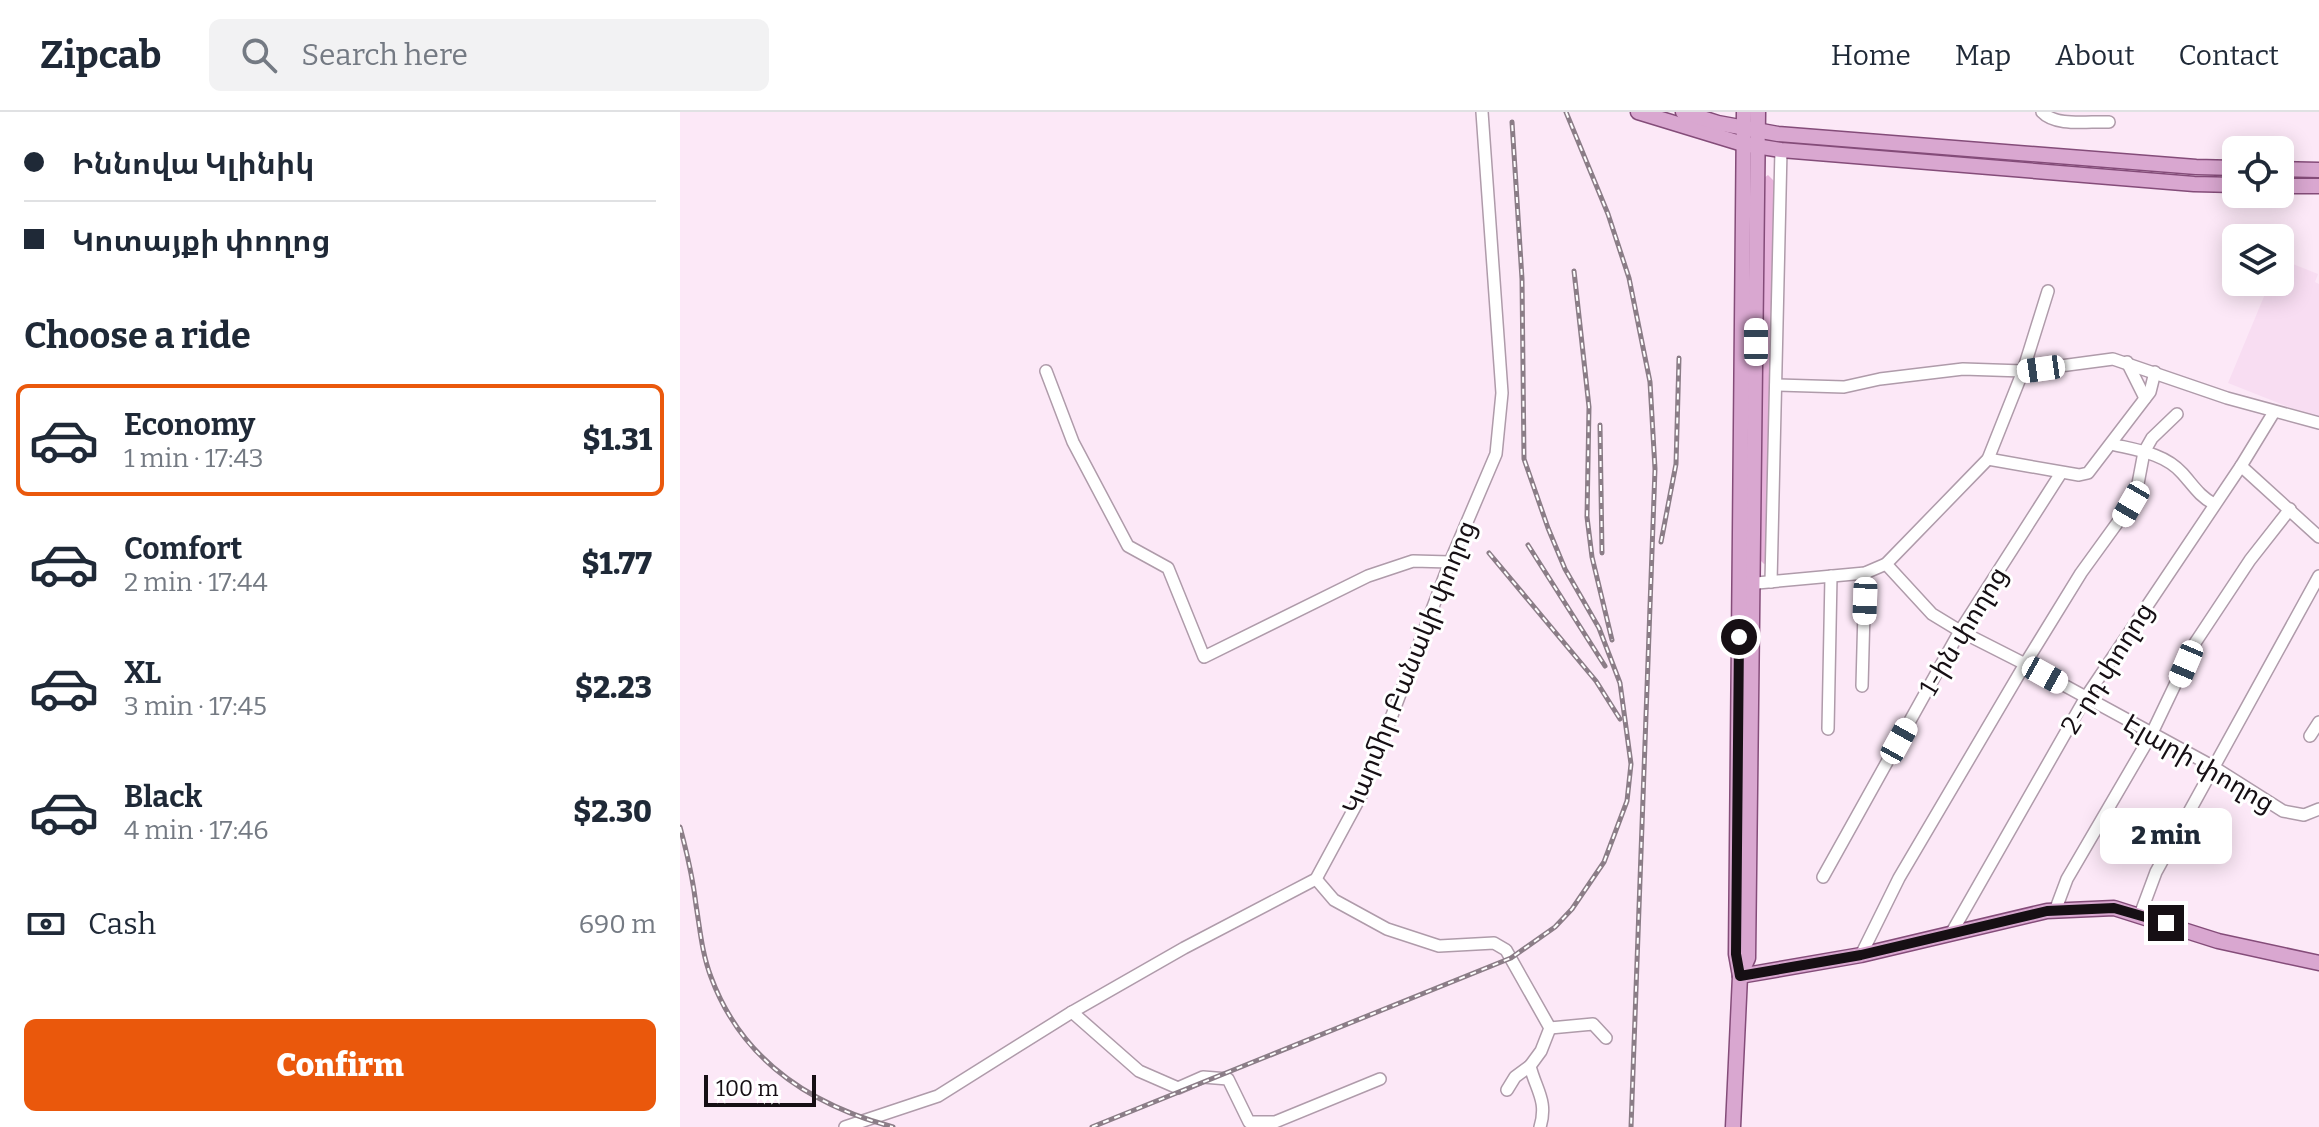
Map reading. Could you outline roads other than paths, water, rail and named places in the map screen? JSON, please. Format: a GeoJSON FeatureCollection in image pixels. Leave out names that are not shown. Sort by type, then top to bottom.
{"type":"FeatureCollection","features":[{"type":"Feature","properties":{"kind":"main road"},"geometry":{"type":"LineString","coordinates":[[1638,112],[1750,146],[1781,150],[2222,185]]}},
{"type":"Feature","properties":{"kind":"main road"},"geometry":{"type":"LineString","coordinates":[[1683,112],[1751,130],[2222,167]]}},
{"type":"Feature","properties":{"kind":"main road"},"geometry":{"type":"LineString","coordinates":[[1744,112],[1751,130]]}},
{"type":"Feature","properties":{"kind":"main road"},"geometry":{"type":"LineString","coordinates":[[1733,1127],[1740,976],[1736,954],[1747,584],[1750,146],[1751,130],[1758,112]]}},
{"type":"Feature","properties":{"kind":"main road"},"geometry":{"type":"LineString","coordinates":[[2294,169],[2319,170]]}},
{"type":"Feature","properties":{"kind":"main road"},"geometry":{"type":"LineString","coordinates":[[2294,186],[2319,186]]}},
{"type":"Feature","properties":{"kind":"main road"},"geometry":{"type":"LineString","coordinates":[[1740,976],[1861,955],[2055,911],[2114,908],[2218,941],[2319,963]]}},
{"type":"Feature","properties":{"kind":"street","name":"Կարմիր Բանակի փողոց"},"geometry":{"type":"LineString","coordinates":[[1316,879],[1363,792],[1450,562],[1496,454],[1502,393],[1482,112]]}},
{"type":"Feature","properties":{"kind":"street"},"geometry":{"type":"LineString","coordinates":[[2042,112],[2044,116],[2058,121],[2109,122]]}},
{"type":"Feature","properties":{"kind":"street"},"geometry":{"type":"LineString","coordinates":[[1771,582],[1781,150]]}},
{"type":"Feature","properties":{"kind":"street"},"geometry":{"type":"LineString","coordinates":[[1747,584],[1865,573],[1886,564],[1988,459],[2023,371],[2048,291]]}},
{"type":"Feature","properties":{"kind":"street"},"geometry":{"type":"LineString","coordinates":[[1776,385],[1844,387],[1880,379],[1963,369],[2023,371],[2113,359],[2274,412],[2319,423]]}},
{"type":"Feature","properties":{"kind":"street"},"geometry":{"type":"LineString","coordinates":[[2127,362],[2145,398]]}},
{"type":"Feature","properties":{"kind":"street"},"geometry":{"type":"LineString","coordinates":[[1046,371],[1073,442],[1128,546],[1168,568],[1204,657],[1368,576],[1413,561],[1450,562]]}},
{"type":"Feature","properties":{"kind":"street"},"geometry":{"type":"LineString","coordinates":[[1988,459],[2061,473],[2088,473],[2145,398],[2155,372]]}},
{"type":"Feature","properties":{"kind":"street","name":"2-րդ փողոց"},"geometry":{"type":"LineString","coordinates":[[1952,932],[2086,697],[2274,412]]}},
{"type":"Feature","properties":{"kind":"street"},"geometry":{"type":"LineString","coordinates":[[1861,955],[1899,878],[2025,664],[2085,566],[2131,504],[2144,452],[2152,438],[2177,414]]}},
{"type":"Feature","properties":{"kind":"street"},"geometry":{"type":"LineString","coordinates":[[2111,444],[2158,456],[2181,471],[2198,493],[2214,504]]}},
{"type":"Feature","properties":{"kind":"street"},"geometry":{"type":"LineString","coordinates":[[2241,466],[2319,537]]}},
{"type":"Feature","properties":{"kind":"street","name":"1-ին փողոց"},"geometry":{"type":"LineString","coordinates":[[1823,877],[1960,631],[2061,473]]}},
{"type":"Feature","properties":{"kind":"street"},"geometry":{"type":"LineString","coordinates":[[2055,911],[2067,879],[2151,735],[2195,643],[2250,560],[2290,509]]}},
{"type":"Feature","properties":{"kind":"street","name":"Էլարի փողոց"},"geometry":{"type":"LineString","coordinates":[[1886,564],[1932,614],[1960,631],[2212,766],[2283,811],[2304,815],[2319,809]]}},
{"type":"Feature","properties":{"kind":"street"},"geometry":{"type":"LineString","coordinates":[[1862,686],[1865,573]]}},
{"type":"Feature","properties":{"kind":"street"},"geometry":{"type":"LineString","coordinates":[[1828,729],[1831,576]]}},
{"type":"Feature","properties":{"kind":"street"},"geometry":{"type":"LineString","coordinates":[[2140,915],[2156,872],[2319,576]]}},
{"type":"Feature","properties":{"kind":"street"},"geometry":{"type":"LineString","coordinates":[[2310,736],[2319,722]]}},
{"type":"Feature","properties":{"kind":"street"},"geometry":{"type":"LineString","coordinates":[[845,1127],[938,1096],[1072,1012],[1184,948],[1316,879],[1334,900],[1387,929],[1439,946],[1494,943],[1506,950],[1550,1028]]}},
{"type":"Feature","properties":{"kind":"street"},"geometry":{"type":"LineString","coordinates":[[1072,1012],[1139,1071],[1178,1088],[1203,1077],[1228,1079],[1249,1122],[1275,1122],[1380,1079]]}},
{"type":"Feature","properties":{"kind":"street"},"geometry":{"type":"LineString","coordinates":[[1550,1028],[1593,1024],[1606,1038]]}},
{"type":"Feature","properties":{"kind":"street"},"geometry":{"type":"LineString","coordinates":[[1507,1090],[1515,1077],[1530,1066],[1541,1051],[1550,1028]]}},
{"type":"Feature","properties":{"kind":"street"},"geometry":{"type":"LineString","coordinates":[[1530,1066],[1544,1101],[1540,1127]]}},
{"type":"Feature","properties":{"kind":"railway"},"geometry":{"type":"LineString","coordinates":[[1566,112],[1608,214],[1629,278],[1650,382],[1655,469],[1631,1127]]}},
{"type":"Feature","properties":{"kind":"railway"},"geometry":{"type":"LineString","coordinates":[[1092,1127],[1511,958],[1555,927],[1572,909],[1604,862],[1627,801],[1631,764],[1620,683],[1599,628],[1565,569],[1524,459],[1522,279],[1512,122]]}},
{"type":"Feature","properties":{"kind":"railway"},"geometry":{"type":"LineString","coordinates":[[1574,271],[1589,407],[1587,517],[1592,557],[1612,640]]}},
{"type":"Feature","properties":{"kind":"railway"},"geometry":{"type":"LineString","coordinates":[[1661,542],[1676,464],[1679,358]]}},
{"type":"Feature","properties":{"kind":"railway"},"geometry":{"type":"LineString","coordinates":[[1600,425],[1602,553]]}},
{"type":"Feature","properties":{"kind":"railway"},"geometry":{"type":"LineString","coordinates":[[1528,545],[1605,666]]}},
{"type":"Feature","properties":{"kind":"railway"},"geometry":{"type":"LineString","coordinates":[[1489,553],[1596,681],[1620,719]]}},
{"type":"Feature","properties":{"kind":"railway"},"geometry":{"type":"LineString","coordinates":[[680,827],[708,968],[724,1007],[741,1033],[761,1056],[808,1092],[863,1118],[893,1127]]}}]}
